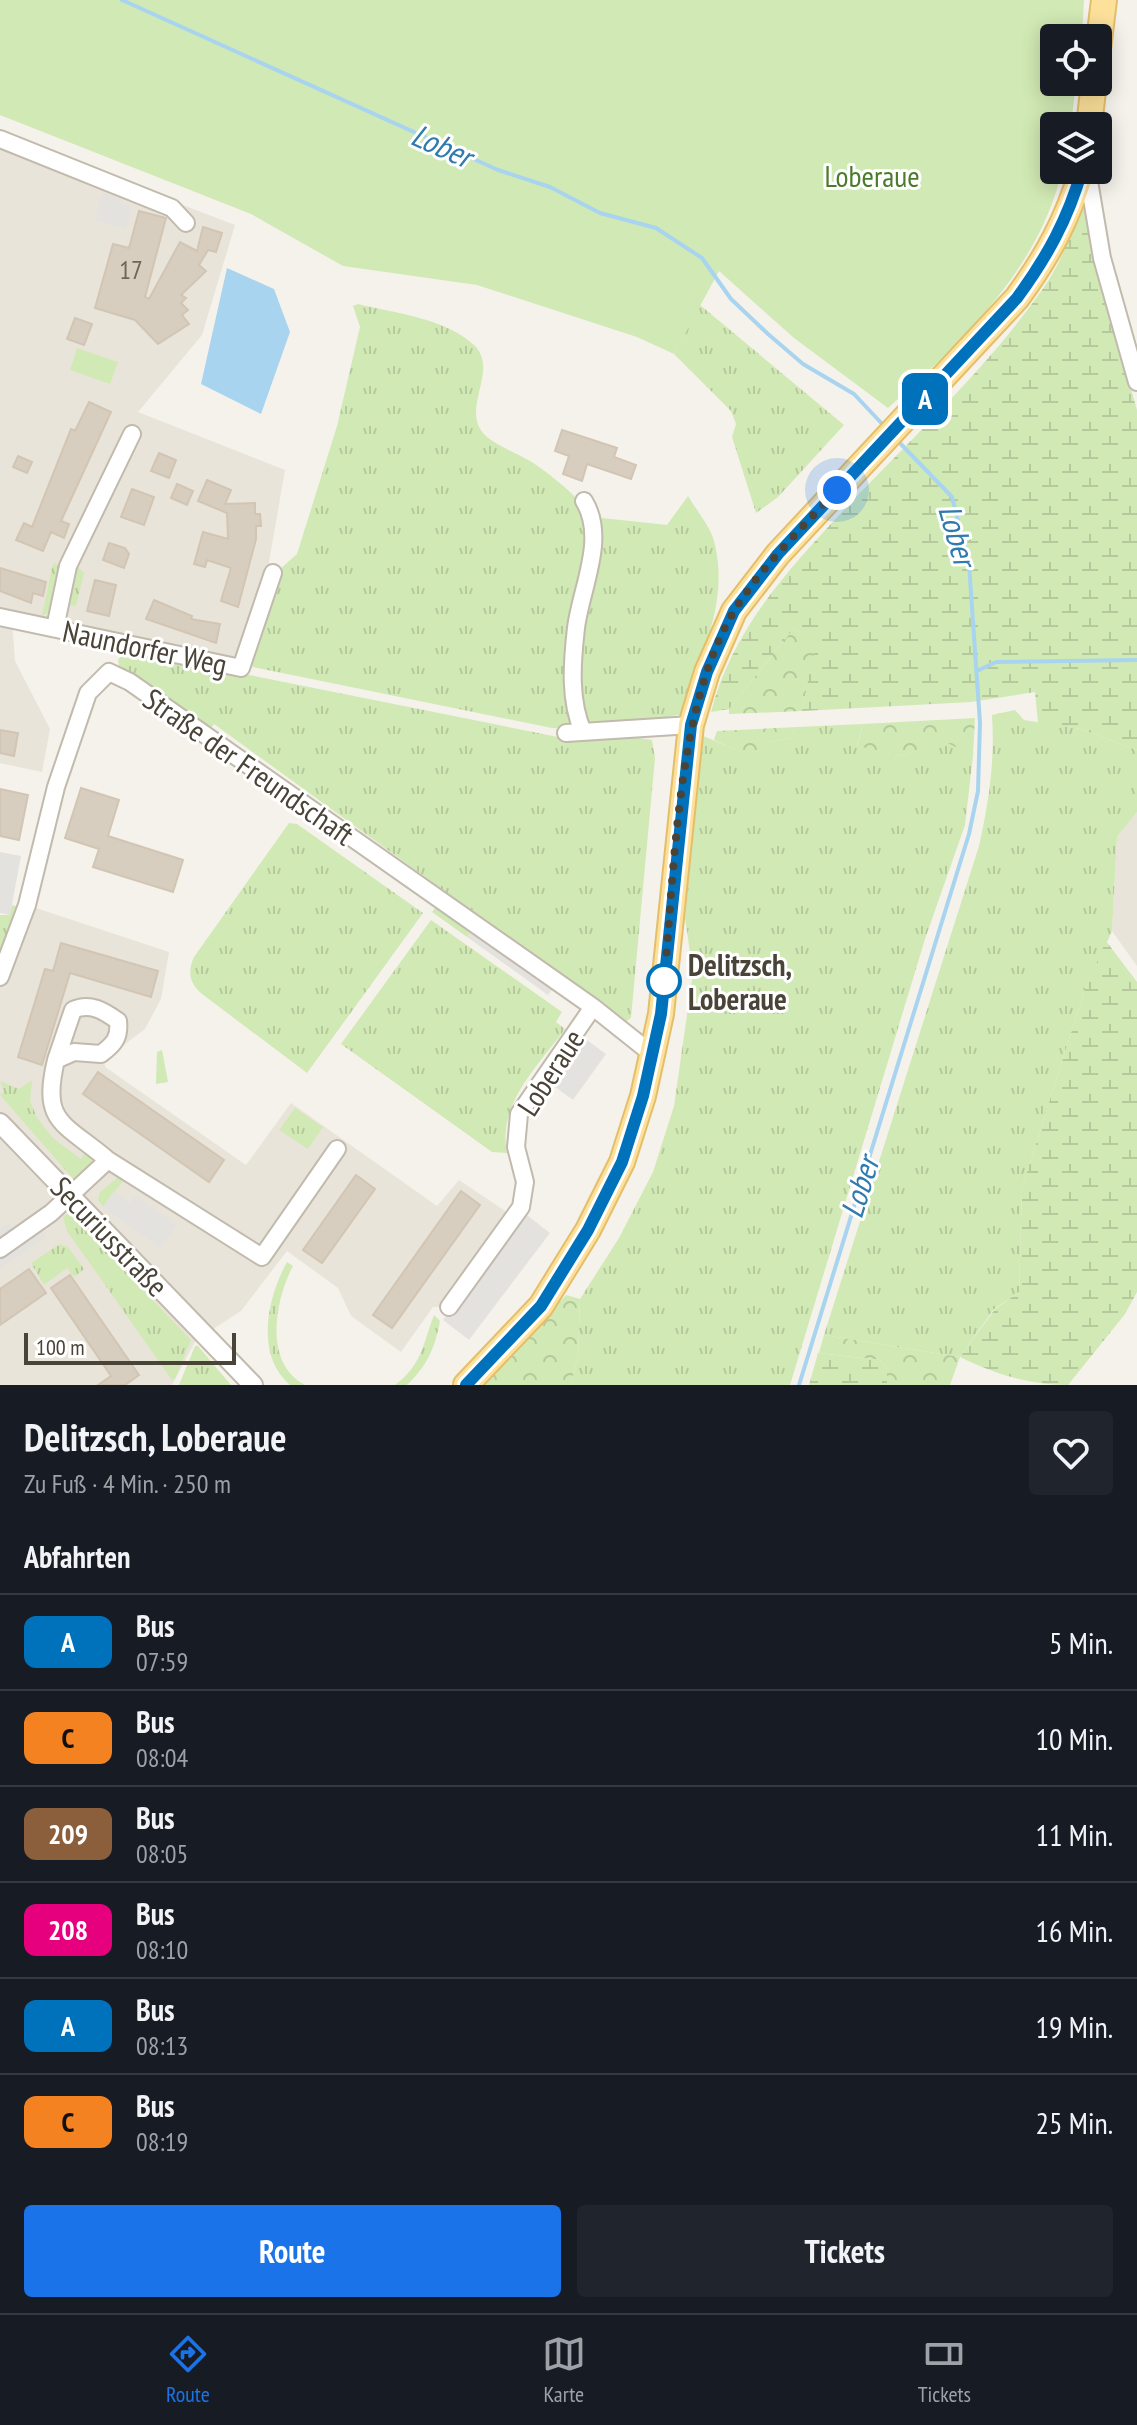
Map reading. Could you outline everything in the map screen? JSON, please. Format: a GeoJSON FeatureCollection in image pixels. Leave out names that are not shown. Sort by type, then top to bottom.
{"type":"FeatureCollection","features":[{"type":"Feature","properties":{"kind":"main road"},"geometry":{"type":"LineString","coordinates":[[1101,24],[1104,0]]}},
{"type":"Feature","properties":{"kind":"main road"},"geometry":{"type":"LineString","coordinates":[[466,1385],[541,1306],[588,1230],[622,1162],[661,1014],[691,725],[707,672],[734,611],[778,554],[1017,298],[1049,255],[1069,215],[1078,184]]}},
{"type":"Feature","properties":{"kind":"street"},"geometry":{"type":"LineString","coordinates":[[0,139],[172,208],[186,223]]}},
{"type":"Feature","properties":{"kind":"street"},"geometry":{"type":"LineString","coordinates":[[1089,184],[1102,258],[1137,382]]}},
{"type":"Feature","properties":{"kind":"street"},"geometry":{"type":"LineString","coordinates":[[55,628],[68,566],[132,434]]}},
{"type":"Feature","properties":{"kind":"street"},"geometry":{"type":"LineString","coordinates":[[584,501],[593,525],[593,547],[576,628],[573,677],[575,732],[691,725]]}},
{"type":"Feature","properties":{"kind":"street","name":"Naundorfer Weg"},"geometry":{"type":"LineString","coordinates":[[0,617],[241,668],[273,573]]}},
{"type":"Feature","properties":{"kind":"street","name":"Straße der Freundschaft"},"geometry":{"type":"LineString","coordinates":[[0,977],[27,905],[56,787],[88,693],[109,672],[130,682],[593,1007],[652,1054]]}},
{"type":"Feature","properties":{"kind":"street","name":"Loberaue"},"geometry":{"type":"LineString","coordinates":[[449,1307],[521,1207],[525,1182],[516,1147],[519,1114],[593,1007]]}},
{"type":"Feature","properties":{"kind":"street"},"geometry":{"type":"LineString","coordinates":[[56,1060],[49,1090],[50,1106],[59,1120],[108,1160],[262,1257],[337,1149]]}},
{"type":"Feature","properties":{"kind":"street","name":"Securiusstraße"},"geometry":{"type":"LineString","coordinates":[[0,1123],[253,1385]]}},
{"type":"Feature","properties":{"kind":"street"},"geometry":{"type":"LineString","coordinates":[[0,1249],[71,1196],[108,1160]]}},
{"type":"Feature","properties":{"kind":"shaded area"},"geometry":{"type":"Polygon","coordinates":[[[0,135],[235,225],[202,335],[138,412],[285,470],[269,562],[273,573],[241,668],[12,621],[15,661],[50,729],[42,772],[0,763],[0,135]]]}},
{"type":"Feature","properties":{"kind":"shaded area"},"geometry":{"type":"Polygon","coordinates":[[[102,193],[122,198],[121,203],[132,206],[126,229],[95,220],[102,193]]]}},
{"type":"Feature","properties":{"kind":"shaded area"},"geometry":{"type":"Polygon","coordinates":[[[1137,812],[1137,966],[1112,931],[1117,837],[1137,812]]]}},
{"type":"Feature","properties":{"kind":"shaded area"},"geometry":{"type":"Polygon","coordinates":[[[0,852],[21,856],[10,915],[0,913],[0,852]]]}},
{"type":"Feature","properties":{"kind":"shaded area"},"geometry":{"type":"Polygon","coordinates":[[[27,905],[169,952],[161,999],[145,1029],[104,1060],[105,1067],[246,1165],[291,1103],[437,1206],[459,1180],[514,1217],[449,1307],[433,1307],[401,1352],[351,1316],[338,1288],[287,1251],[241,1311],[196,1340],[172,1385],[0,1385],[0,977],[27,905]]]}},
{"type":"Feature","properties":{"kind":"shaded area"},"geometry":{"type":"Polygon","coordinates":[[[472,930],[553,988],[548,995],[467,937],[472,930]]]}},
{"type":"Feature","properties":{"kind":"shaded area"},"geometry":{"type":"Polygon","coordinates":[[[580,1035],[606,1054],[573,1100],[547,1081],[580,1035]]]}},
{"type":"Feature","properties":{"kind":"shaded area"},"geometry":{"type":"Polygon","coordinates":[[[114,1191],[130,1203],[136,1196],[177,1225],[160,1248],[103,1207],[114,1191]]]}},
{"type":"Feature","properties":{"kind":"shaded area"},"geometry":{"type":"Polygon","coordinates":[[[523,1212],[550,1233],[469,1340],[443,1320],[523,1212]]]}},
{"type":"Feature","properties":{"kind":"shaded area"},"geometry":{"type":"Polygon","coordinates":[[[8,1223],[15,1232],[40,1228],[46,1237],[0,1269],[0,1228],[8,1223]]]}},
{"type":"Feature","properties":{"kind":"green space","name":"Loberaue"},"geometry":{"type":"Polygon","coordinates":[[[0,0],[1084,0],[1083,24],[1040,24],[1040,96],[1074,96],[1073,112],[1040,112],[1040,184],[1058,184],[1036,239],[1017,271],[969,330],[888,408],[794,338],[719,271],[674,354],[637,337],[477,285],[343,266],[251,214],[0,115],[0,0]]]}},
{"type":"Feature","properties":{"kind":"green space"},"geometry":{"type":"Polygon","coordinates":[[[1084,204],[1093,256],[1137,410],[1137,750],[1081,729],[1038,723],[1035,692],[971,702],[802,711],[815,646],[794,628],[729,709],[711,712],[732,655],[763,604],[821,534],[1003,341],[1053,272],[1084,204]]]}},
{"type":"Feature","properties":{"kind":"green space"},"geometry":{"type":"Polygon","coordinates":[[[358,304],[449,328],[474,345],[481,355],[483,367],[476,415],[479,427],[492,441],[535,464],[578,500],[586,514],[593,547],[602,518],[667,525],[688,496],[713,539],[718,589],[710,631],[683,714],[583,732],[567,700],[571,729],[552,728],[253,667],[250,661],[280,569],[297,554],[337,426],[360,327],[353,306],[358,304]]]}},
{"type":"Feature","properties":{"kind":"green space"},"geometry":{"type":"Polygon","coordinates":[[[700,305],[844,425],[778,497],[756,513],[732,437],[736,424],[731,411],[674,354],[700,305]]]}},
{"type":"Feature","properties":{"kind":"green space"},"geometry":{"type":"Polygon","coordinates":[[[77,348],[118,362],[110,384],[70,370],[77,348]]]}},
{"type":"Feature","properties":{"kind":"green space"},"geometry":{"type":"Polygon","coordinates":[[[53,563],[64,566],[61,579],[54,582],[52,594],[58,599],[52,611],[42,616],[53,563]]]}},
{"type":"Feature","properties":{"kind":"green space"},"geometry":{"type":"Polygon","coordinates":[[[77,566],[84,573],[76,606],[70,605],[77,566]]]}},
{"type":"Feature","properties":{"kind":"green space"},"geometry":{"type":"Polygon","coordinates":[[[794,628],[816,646],[802,711],[729,714],[729,709],[794,628]]]}},
{"type":"Feature","properties":{"kind":"green space"},"geometry":{"type":"Polygon","coordinates":[[[125,650],[578,741],[625,736],[652,740],[655,758],[631,1018],[625,1022],[214,724],[208,732],[120,673],[118,660],[125,650]]]}},
{"type":"Feature","properties":{"kind":"green space"},"geometry":{"type":"Polygon","coordinates":[[[1015,710],[1024,720],[1081,729],[1137,750],[1137,812],[1117,837],[1112,931],[1084,992],[1022,1188],[1019,1292],[994,1309],[960,1357],[824,1335],[979,846],[990,781],[992,715],[1015,710]]]}},
{"type":"Feature","properties":{"kind":"green space"},"geometry":{"type":"Polygon","coordinates":[[[975,718],[973,756],[938,738],[905,756],[857,746],[863,724],[975,718]]]}},
{"type":"Feature","properties":{"kind":"green space"},"geometry":{"type":"Polygon","coordinates":[[[863,724],[857,745],[905,756],[938,737],[973,756],[965,825],[925,939],[790,1385],[571,1385],[578,1355],[580,1299],[619,1238],[653,1172],[674,1106],[693,973],[685,918],[703,736],[756,758],[769,742],[789,738],[797,727],[863,724]]]}},
{"type":"Feature","properties":{"kind":"green space"},"geometry":{"type":"Polygon","coordinates":[[[797,727],[789,738],[769,742],[756,759],[714,740],[717,731],[797,727]]]}},
{"type":"Feature","properties":{"kind":"green space"},"geometry":{"type":"Polygon","coordinates":[[[289,823],[297,824],[423,913],[307,1073],[202,994],[192,982],[190,973],[194,957],[289,823]]]}},
{"type":"Feature","properties":{"kind":"green space"},"geometry":{"type":"Polygon","coordinates":[[[12,905],[18,907],[0,957],[0,915],[9,915],[12,905]]]}},
{"type":"Feature","properties":{"kind":"green space"},"geometry":{"type":"Polygon","coordinates":[[[437,905],[472,930],[467,937],[432,912],[437,905]]]}},
{"type":"Feature","properties":{"kind":"green space"},"geometry":{"type":"Polygon","coordinates":[[[431,920],[562,1012],[556,1022],[565,1029],[522,1086],[514,1102],[508,1118],[507,1153],[492,1152],[341,1044],[431,920]]]}},
{"type":"Feature","properties":{"kind":"green space"},"geometry":{"type":"Polygon","coordinates":[[[1106,941],[1137,982],[1137,1292],[1125,1314],[1068,1385],[1026,1381],[960,1357],[995,1309],[1019,1292],[1022,1188],[1084,992],[1106,941]]]}},
{"type":"Feature","properties":{"kind":"green space"},"geometry":{"type":"Polygon","coordinates":[[[162,1050],[168,1082],[156,1084],[157,1052],[162,1050]]]}},
{"type":"Feature","properties":{"kind":"green space"},"geometry":{"type":"Polygon","coordinates":[[[32,1080],[30,1101],[37,1118],[54,1139],[81,1159],[87,1150],[95,1158],[94,1165],[75,1181],[0,1095],[4,1091],[0,1081],[19,1089],[32,1080]]]}},
{"type":"Feature","properties":{"kind":"green space"},"geometry":{"type":"Polygon","coordinates":[[[295,1108],[323,1127],[308,1149],[279,1130],[295,1108]]]}},
{"type":"Feature","properties":{"kind":"green space"},"geometry":{"type":"Polygon","coordinates":[[[117,1178],[124,1180],[103,1207],[98,1200],[100,1192],[117,1178]]]}},
{"type":"Feature","properties":{"kind":"green space"},"geometry":{"type":"Polygon","coordinates":[[[69,1213],[191,1340],[175,1379],[172,1380],[67,1231],[63,1217],[69,1213]]]}},
{"type":"Feature","properties":{"kind":"green space"},"geometry":{"type":"Polygon","coordinates":[[[60,1244],[68,1247],[84,1269],[74,1277],[67,1268],[44,1285],[31,1263],[60,1244]]]}},
{"type":"Feature","properties":{"kind":"green space"},"geometry":{"type":"Polygon","coordinates":[[[287,1262],[293,1266],[281,1296],[276,1330],[278,1347],[292,1375],[305,1385],[290,1385],[279,1373],[268,1342],[274,1292],[287,1262]]]}},
{"type":"Feature","properties":{"kind":"green space"},"geometry":{"type":"Polygon","coordinates":[[[566,1295],[580,1299],[578,1355],[571,1385],[485,1385],[566,1295]]]}},
{"type":"Feature","properties":{"kind":"green space"},"geometry":{"type":"Polygon","coordinates":[[[434,1315],[440,1321],[429,1356],[407,1385],[395,1385],[416,1362],[434,1315]]]}},
{"type":"Feature","properties":{"kind":"green space"},"geometry":{"type":"Polygon","coordinates":[[[824,1335],[960,1357],[950,1385],[887,1385],[887,1369],[880,1360],[819,1353],[824,1335]]]}},
{"type":"Feature","properties":{"kind":"green space"},"geometry":{"type":"Polygon","coordinates":[[[195,1346],[198,1346],[231,1385],[179,1385],[195,1346]]]}},
{"type":"Feature","properties":{"kind":"green space"},"geometry":{"type":"Polygon","coordinates":[[[818,1353],[880,1360],[887,1369],[887,1385],[809,1385],[818,1353]]]}},
{"type":"Feature","properties":{"kind":"water"},"geometry":{"type":"Polygon","coordinates":[[[227,268],[274,289],[290,332],[261,414],[201,384],[227,268]]]}},
{"type":"Feature","properties":{"kind":"building"},"geometry":{"type":"Polygon","coordinates":[[[139,211],[166,218],[145,297],[149,299],[180,242],[197,251],[203,227],[222,233],[216,252],[208,250],[199,265],[206,271],[181,295],[186,298],[181,303],[188,310],[182,315],[189,324],[158,344],[135,320],[95,308],[113,244],[129,248],[139,211]]]}},
{"type":"Feature","properties":{"kind":"building"},"geometry":{"type":"Polygon","coordinates":[[[75,318],[92,324],[84,345],[67,339],[75,318]]]}},
{"type":"Feature","properties":{"kind":"building"},"geometry":{"type":"Polygon","coordinates":[[[89,402],[111,412],[61,521],[69,524],[64,538],[51,532],[43,551],[16,540],[24,523],[32,527],[71,429],[75,431],[89,402]]]}},
{"type":"Feature","properties":{"kind":"building"},"geometry":{"type":"Polygon","coordinates":[[[562,430],[617,448],[614,457],[636,465],[631,479],[587,464],[582,481],[563,474],[569,456],[555,451],[562,430]]]}},
{"type":"Feature","properties":{"kind":"building"},"geometry":{"type":"Polygon","coordinates":[[[159,453],[176,460],[169,478],[151,471],[159,453]]]}},
{"type":"Feature","properties":{"kind":"building"},"geometry":{"type":"Polygon","coordinates":[[[18,456],[32,462],[27,473],[13,467],[18,456]]]}},
{"type":"Feature","properties":{"kind":"building"},"geometry":{"type":"Polygon","coordinates":[[[207,480],[231,490],[225,504],[255,503],[255,514],[260,514],[261,526],[256,526],[256,539],[238,607],[221,601],[231,568],[207,560],[205,567],[194,564],[203,532],[228,539],[227,513],[198,501],[207,480]]]}},
{"type":"Feature","properties":{"kind":"building"},"geometry":{"type":"Polygon","coordinates":[[[177,484],[193,491],[187,505],[171,498],[177,484]]]}},
{"type":"Feature","properties":{"kind":"building"},"geometry":{"type":"Polygon","coordinates":[[[132,489],[154,497],[144,525],[121,517],[132,489]]]}},
{"type":"Feature","properties":{"kind":"building"},"geometry":{"type":"Polygon","coordinates":[[[109,543],[125,548],[129,554],[124,568],[103,560],[109,543]]]}},
{"type":"Feature","properties":{"kind":"building"},"geometry":{"type":"Polygon","coordinates":[[[0,568],[46,582],[43,596],[33,593],[31,603],[0,591],[0,568]]]}},
{"type":"Feature","properties":{"kind":"building"},"geometry":{"type":"Polygon","coordinates":[[[95,580],[116,585],[109,616],[87,611],[95,580]]]}},
{"type":"Feature","properties":{"kind":"building"},"geometry":{"type":"Polygon","coordinates":[[[154,600],[192,616],[191,619],[220,624],[216,643],[146,619],[154,600]]]}},
{"type":"Feature","properties":{"kind":"building"},"geometry":{"type":"Polygon","coordinates":[[[0,730],[18,733],[14,756],[0,753],[0,730]]]}},
{"type":"Feature","properties":{"kind":"building"},"geometry":{"type":"Polygon","coordinates":[[[81,788],[119,800],[108,836],[183,860],[173,892],[93,867],[99,849],[65,838],[81,788]]]}},
{"type":"Feature","properties":{"kind":"building"},"geometry":{"type":"Polygon","coordinates":[[[0,789],[28,795],[19,840],[0,836],[0,789]]]}},
{"type":"Feature","properties":{"kind":"building"},"geometry":{"type":"Polygon","coordinates":[[[61,943],[158,971],[151,997],[70,973],[42,1065],[18,1057],[45,969],[53,971],[61,943]]]}},
{"type":"Feature","properties":{"kind":"building"},"geometry":{"type":"Polygon","coordinates":[[[98,1072],[224,1160],[209,1182],[83,1094],[98,1072]]]}},
{"type":"Feature","properties":{"kind":"building"},"geometry":{"type":"Polygon","coordinates":[[[356,1175],[375,1189],[322,1263],[303,1250],[356,1175]]]}},
{"type":"Feature","properties":{"kind":"building"},"geometry":{"type":"Polygon","coordinates":[[[461,1191],[480,1205],[392,1328],[373,1315],[461,1191]]]}},
{"type":"Feature","properties":{"kind":"building"},"geometry":{"type":"Polygon","coordinates":[[[29,1269],[46,1293],[0,1325],[0,1289],[29,1269]]]}},
{"type":"Feature","properties":{"kind":"building"},"geometry":{"type":"Polygon","coordinates":[[[70,1275],[139,1375],[125,1385],[98,1385],[111,1376],[51,1288],[70,1275]]]}},
{"type":"Feature","properties":{"kind":"waterway","name":"Lober"},"geometry":{"type":"LineString","coordinates":[[122,0],[498,170],[550,187],[600,213],[656,228],[702,258],[731,299],[768,334],[803,364],[854,394],[886,428]]}},
{"type":"Feature","properties":{"kind":"waterway","name":"Lober"},"geometry":{"type":"LineString","coordinates":[[799,1385],[969,834],[978,791],[980,723],[969,564],[952,497],[897,440]]}},
{"type":"Feature","properties":{"kind":"waterway"},"geometry":{"type":"LineString","coordinates":[[979,670],[996,662],[1137,660]]}},
{"type":"Feature","properties":{"kind":"bus line","name":"A"},"geometry":{"type":"LineString","coordinates":[[466,1385],[541,1306],[588,1230],[622,1162],[643,1096],[661,1014],[691,725],[707,672],[734,611],[778,554],[1017,298],[1049,255],[1069,215],[1078,184]]}},
{"type":"Feature","properties":{"kind":"place","name":"Delitzsch, Loberaue"},"geometry":{"type":"Point","coordinates":[664,981]}},
{"type":"Feature","properties":{"kind":"route"},"geometry":{"type":"LineString","coordinates":[[664,981],[691,725],[707,672],[734,611],[778,554],[837,490]]}}]}
